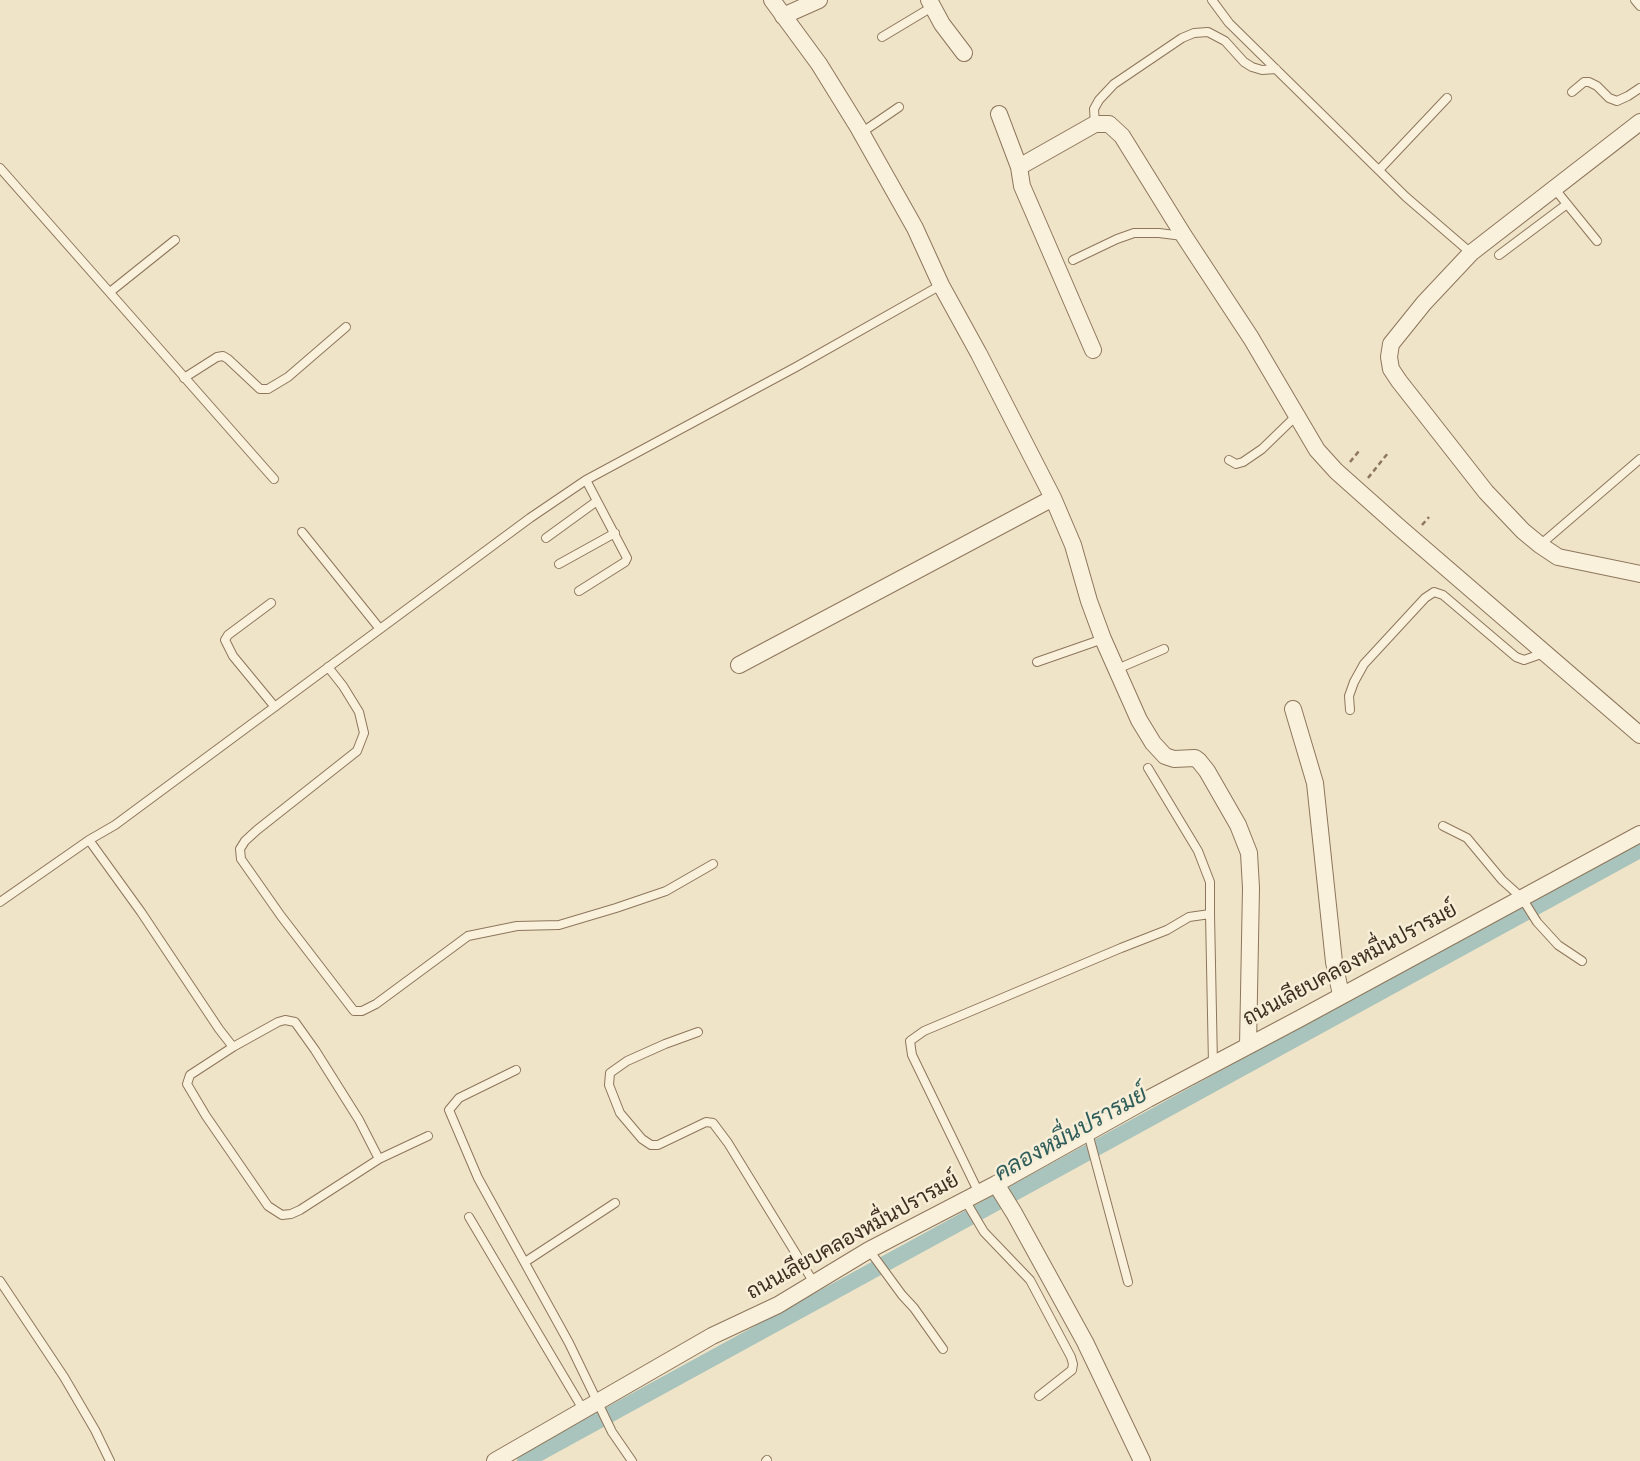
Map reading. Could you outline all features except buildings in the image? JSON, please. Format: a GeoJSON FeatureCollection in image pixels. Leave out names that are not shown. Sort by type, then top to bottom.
{"type":"FeatureCollection","features":[{"type":"Feature","properties":{"kind":"street"},"geometry":{"type":"LineString","coordinates":[[772,0],[819,64],[915,228],[941,285],[1053,498],[1073,545],[1103,639],[1139,720],[1153,743],[1165,756],[1170,759],[1195,758],[1199,761],[1238,825],[1249,853],[1251,888],[1248,1046]]}},
{"type":"Feature","properties":{"kind":"street"},"geometry":{"type":"LineString","coordinates":[[783,16],[819,0]]}},
{"type":"Feature","properties":{"kind":"street"},"geometry":{"type":"LineString","coordinates":[[930,3],[964,53]]}},
{"type":"Feature","properties":{"kind":"street"},"geometry":{"type":"LineString","coordinates":[[999,114],[1019,167],[1022,186],[1093,350]]}},
{"type":"Feature","properties":{"kind":"street"},"geometry":{"type":"LineString","coordinates":[[1640,122],[1471,253],[1424,303],[1391,344],[1389,357],[1391,369],[1399,381],[1486,492],[1523,531],[1558,557],[1640,574]]}},
{"type":"Feature","properties":{"kind":"street"},"geometry":{"type":"LineString","coordinates":[[1019,167],[1095,124],[1109,124],[1122,136],[1251,338],[1317,450],[1358,491],[1640,734]]}},
{"type":"Feature","properties":{"kind":"street"},"geometry":{"type":"LineString","coordinates":[[739,665],[1053,498]]}},
{"type":"Feature","properties":{"kind":"street"},"geometry":{"type":"LineString","coordinates":[[1293,709],[1315,783],[1334,962],[1341,995]]}},
{"type":"Feature","properties":{"kind":"street","name":"ถนนเลียบคลองหมื่นปรารมย์"},"geometry":{"type":"LineString","coordinates":[[495,1461],[712,1336],[778,1306],[869,1250],[996,1184],[1640,834]]}},
{"type":"Feature","properties":{"kind":"street"},"geometry":{"type":"LineString","coordinates":[[996,1184],[1085,1342],[1142,1461]]}},
{"type":"Feature","properties":{"kind":"lane"},"geometry":{"type":"LineString","coordinates":[[1212,0],[1229,23],[1406,197],[1471,253]]}},
{"type":"Feature","properties":{"kind":"lane"},"geometry":{"type":"LineString","coordinates":[[1635,0],[1640,6]]}},
{"type":"Feature","properties":{"kind":"lane"},"geometry":{"type":"LineString","coordinates":[[883,37],[930,3]]}},
{"type":"Feature","properties":{"kind":"lane"},"geometry":{"type":"LineString","coordinates":[[1095,124],[1094,109],[1114,84],[1182,38],[1194,33],[1208,32],[1225,41],[1252,67],[1262,71],[1276,69]]}},
{"type":"Feature","properties":{"kind":"lane"},"geometry":{"type":"LineString","coordinates":[[1572,92],[1584,82],[1590,82],[1616,101],[1640,88]]}},
{"type":"Feature","properties":{"kind":"lane"},"geometry":{"type":"LineString","coordinates":[[1379,170],[1447,98]]}},
{"type":"Feature","properties":{"kind":"lane"},"geometry":{"type":"LineString","coordinates":[[861,133],[899,107]]}},
{"type":"Feature","properties":{"kind":"lane"},"geometry":{"type":"LineString","coordinates":[[0,169],[274,479]]}},
{"type":"Feature","properties":{"kind":"lane"},"geometry":{"type":"LineString","coordinates":[[1554,188],[1597,241]]}},
{"type":"Feature","properties":{"kind":"lane"},"geometry":{"type":"LineString","coordinates":[[1499,255],[1567,204]]}},
{"type":"Feature","properties":{"kind":"lane"},"geometry":{"type":"LineString","coordinates":[[1073,260],[1134,233],[1184,236]]}},
{"type":"Feature","properties":{"kind":"lane"},"geometry":{"type":"LineString","coordinates":[[110,292],[176,240]]}},
{"type":"Feature","properties":{"kind":"lane"},"geometry":{"type":"LineString","coordinates":[[0,902],[115,825],[530,517],[586,480],[941,285]]}},
{"type":"Feature","properties":{"kind":"lane"},"geometry":{"type":"LineString","coordinates":[[184,378],[223,356],[260,389],[268,390],[288,377],[346,327]]}},
{"type":"Feature","properties":{"kind":"lane"},"geometry":{"type":"LineString","coordinates":[[1229,460],[1236,464],[1243,462],[1262,449],[1296,416]]}},
{"type":"Feature","properties":{"kind":"lane"},"geometry":{"type":"LineString","coordinates":[[1540,545],[1640,458]]}},
{"type":"Feature","properties":{"kind":"lane"},"geometry":{"type":"LineString","coordinates":[[579,591],[627,560],[627,555],[586,480]]}},
{"type":"Feature","properties":{"kind":"lane"},"geometry":{"type":"LineString","coordinates":[[546,538],[597,501]]}},
{"type":"Feature","properties":{"kind":"lane"},"geometry":{"type":"LineString","coordinates":[[302,532],[380,629]]}},
{"type":"Feature","properties":{"kind":"lane"},"geometry":{"type":"LineString","coordinates":[[559,564],[615,533]]}},
{"type":"Feature","properties":{"kind":"lane"},"geometry":{"type":"LineString","coordinates":[[1350,710],[1349,696],[1364,664],[1425,598],[1434,592],[1443,594],[1516,657],[1524,660],[1545,653]]}},
{"type":"Feature","properties":{"kind":"lane"},"geometry":{"type":"LineString","coordinates":[[271,603],[225,640],[233,656],[275,707]]}},
{"type":"Feature","properties":{"kind":"lane"},"geometry":{"type":"LineString","coordinates":[[1037,662],[1103,639]]}},
{"type":"Feature","properties":{"kind":"lane"},"geometry":{"type":"LineString","coordinates":[[1116,669],[1164,649]]}},
{"type":"Feature","properties":{"kind":"lane"},"geometry":{"type":"LineString","coordinates":[[328,667],[359,712],[364,733],[356,751],[257,830],[240,849],[241,859],[281,916],[354,1011],[362,1011],[376,1004],[468,936],[517,926],[559,925],[571,922],[666,891],[713,864]]}},
{"type":"Feature","properties":{"kind":"lane"},"geometry":{"type":"LineString","coordinates":[[1148,768],[1198,851],[1210,883],[1213,1065]]}},
{"type":"Feature","properties":{"kind":"lane"},"geometry":{"type":"LineString","coordinates":[[1443,826],[1466,838],[1502,880],[1522,898],[1537,922],[1551,937],[1582,961]]}},
{"type":"Feature","properties":{"kind":"lane"},"geometry":{"type":"LineString","coordinates":[[89,840],[233,1046]]}},
{"type":"Feature","properties":{"kind":"lane"},"geometry":{"type":"LineString","coordinates":[[1039,1396],[1072,1370],[1071,1357],[1030,1280],[984,1232],[972,1196],[912,1055],[910,1041],[923,1031],[1167,930],[1189,917],[1210,914]]}},
{"type":"Feature","properties":{"kind":"lane"},"geometry":{"type":"LineString","coordinates":[[379,1159],[359,1120],[295,1021],[285,1020],[233,1046],[190,1075],[187,1084],[206,1116],[268,1206],[282,1215],[300,1210],[379,1159],[428,1136]]}},
{"type":"Feature","properties":{"kind":"lane"},"geometry":{"type":"LineString","coordinates":[[698,1032],[627,1061],[610,1073],[610,1085],[620,1113],[642,1139],[651,1145],[658,1145],[706,1122],[713,1123],[815,1284]]}},
{"type":"Feature","properties":{"kind":"lane"},"geometry":{"type":"LineString","coordinates":[[516,1070],[458,1098],[449,1110],[478,1178],[569,1343],[612,1432],[632,1461]]}},
{"type":"Feature","properties":{"kind":"lane"},"geometry":{"type":"LineString","coordinates":[[1088,1133],[1128,1282]]}},
{"type":"Feature","properties":{"kind":"lane"},"geometry":{"type":"LineString","coordinates":[[525,1262],[615,1203]]}},
{"type":"Feature","properties":{"kind":"lane"},"geometry":{"type":"LineString","coordinates":[[469,1217],[584,1411]]}},
{"type":"Feature","properties":{"kind":"lane"},"geometry":{"type":"LineString","coordinates":[[869,1250],[943,1349]]}},
{"type":"Feature","properties":{"kind":"lane"},"geometry":{"type":"LineString","coordinates":[[0,1281],[64,1377],[110,1461]]}},
{"type":"Feature","properties":{"kind":"path"},"geometry":{"type":"LineString","coordinates":[[1358,491],[1388,453]]}},
{"type":"Feature","properties":{"kind":"waterway","name":"คลองหมื่นปรารมย์"},"geometry":{"type":"LineString","coordinates":[[525,1461],[1640,850]]}}]}
